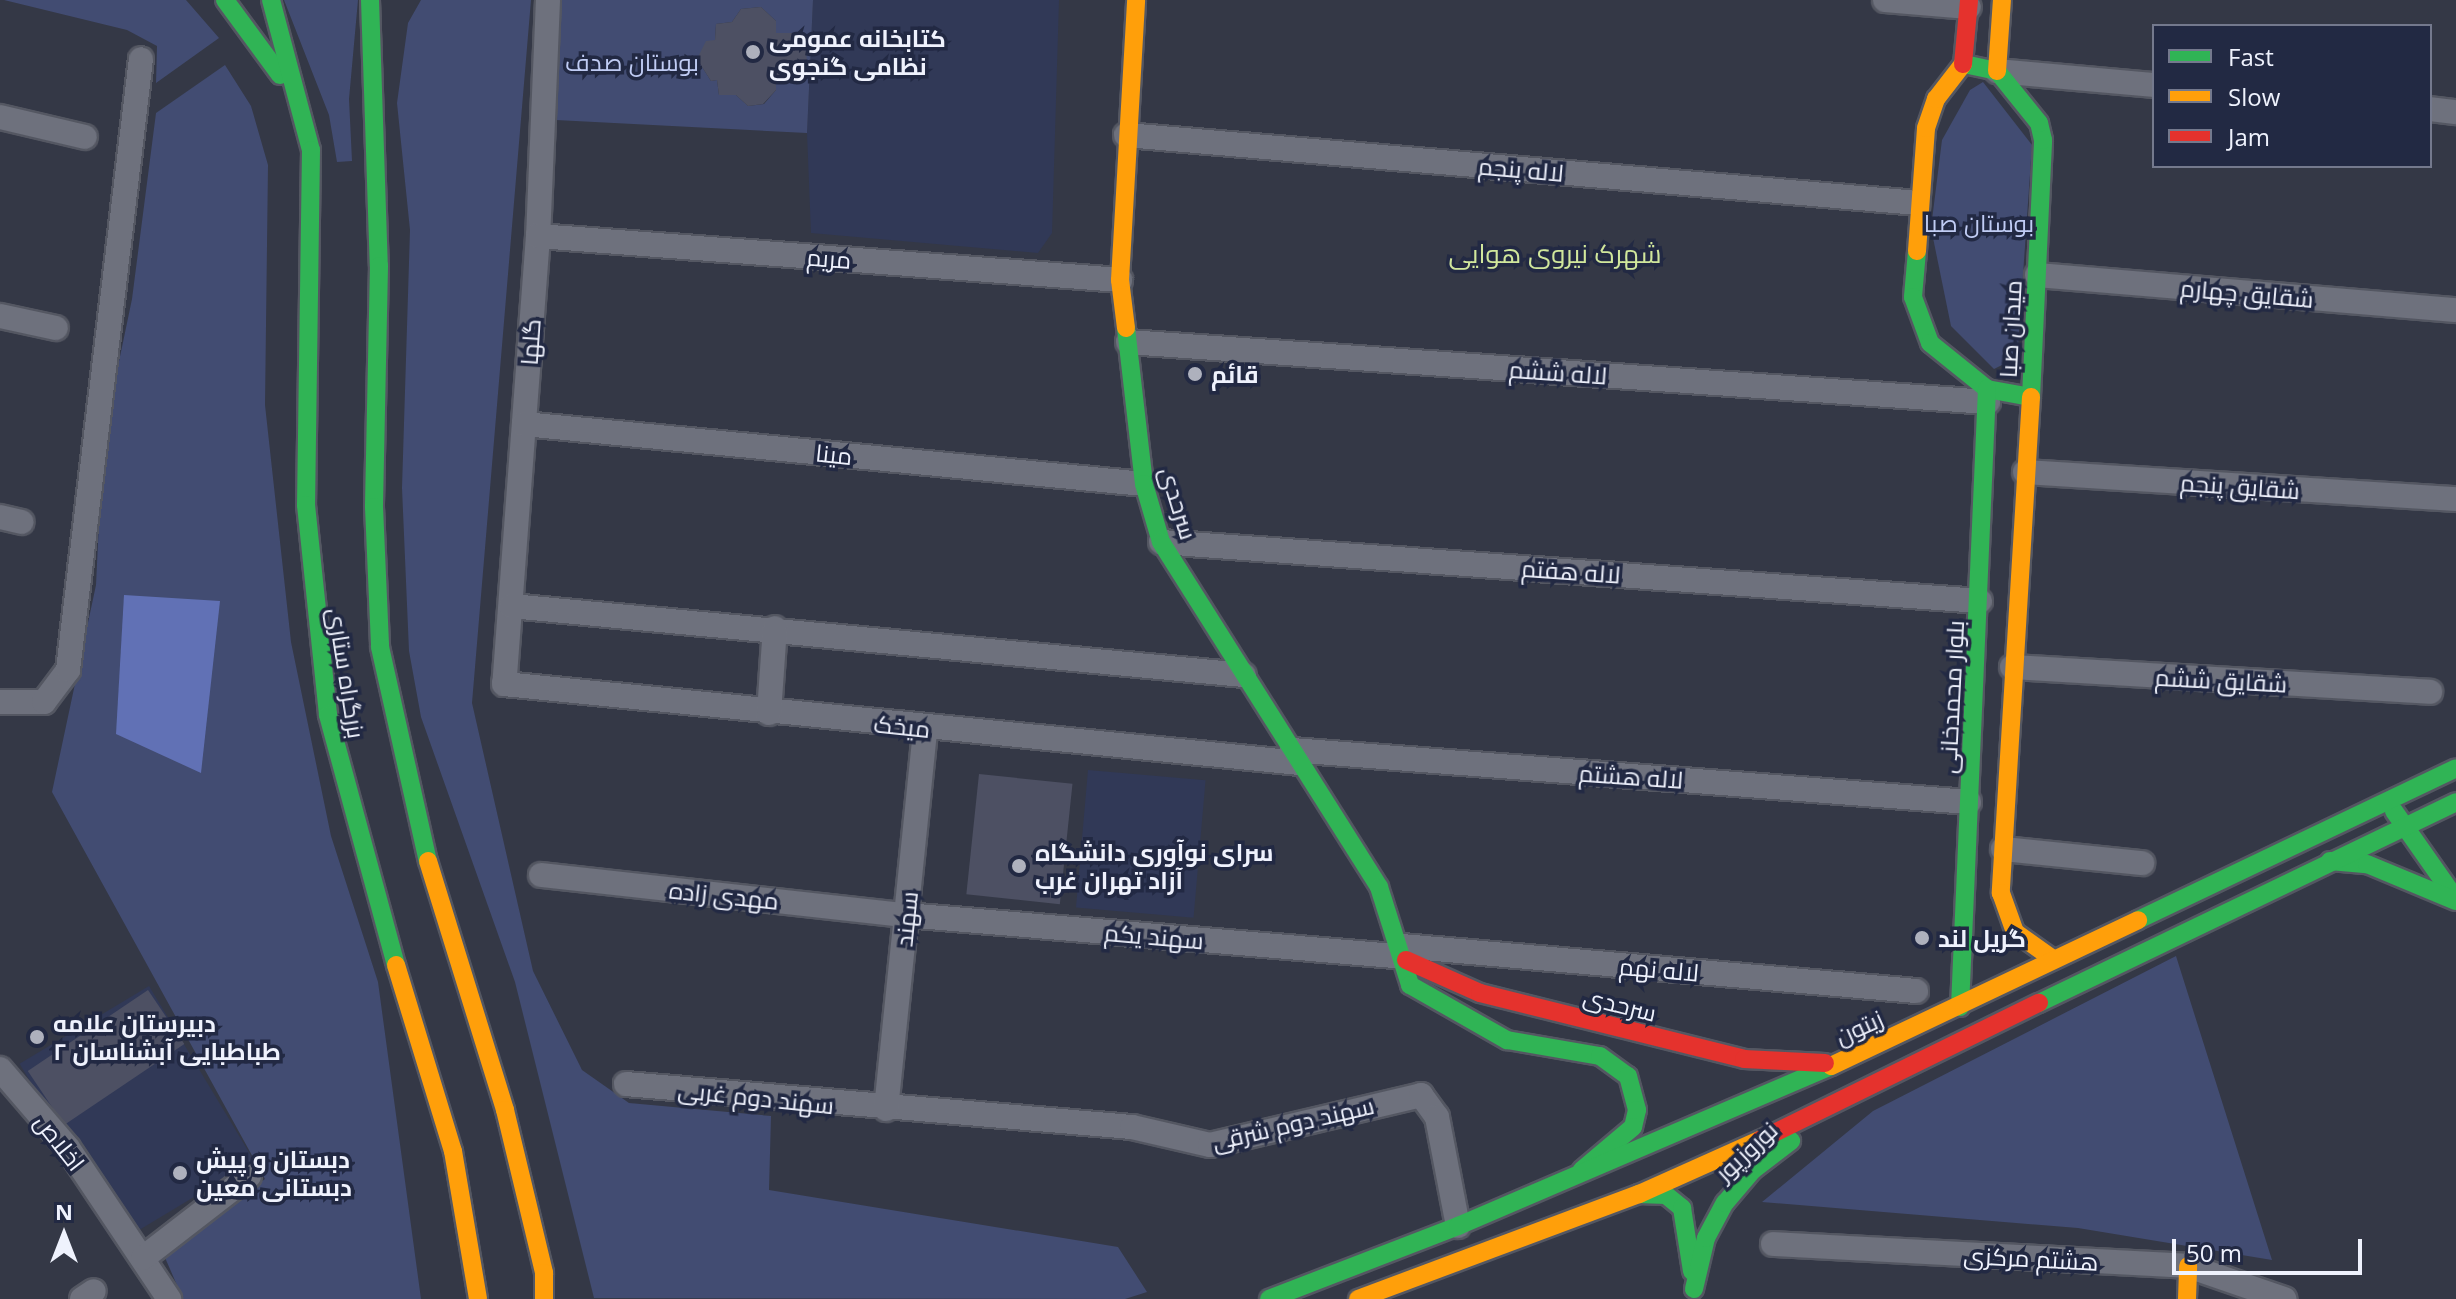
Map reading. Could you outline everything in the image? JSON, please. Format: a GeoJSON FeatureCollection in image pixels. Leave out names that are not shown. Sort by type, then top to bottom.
{"type":"FeatureCollection","features":[{"type":"Feature","properties":{"kind":"main road"},"geometry":{"type":"LineString","coordinates":[[225,0],[267,53],[305,116]]}},
{"type":"Feature","properties":{"kind":"main road","name":"بزرگراه ستاری"},"geometry":{"type":"LineString","coordinates":[[271,0],[305,116],[314,246],[306,505],[328,715],[355,833],[453,1151],[476,1293]]}},
{"type":"Feature","properties":{"kind":"main road","name":"بزرگراه ستاری"},"geometry":{"type":"LineString","coordinates":[[370,0],[369,39],[376,164],[380,647],[414,816],[505,1110],[544,1299]]}},
{"type":"Feature","properties":{"kind":"main road","name":"سرحدی"},"geometry":{"type":"LineString","coordinates":[[1136,0],[1120,280],[1144,484],[1161,542],[1379,887],[1410,985],[1444,1009],[1507,1040],[1600,1056],[1628,1076],[1637,1110],[1633,1127],[1582,1170]]}},
{"type":"Feature","properties":{"kind":"main road"},"geometry":{"type":"LineString","coordinates":[[1969,4],[1963,64],[1997,71],[2002,0]]}},
{"type":"Feature","properties":{"kind":"main road"},"geometry":{"type":"LineString","coordinates":[[376,164],[393,29]]}},
{"type":"Feature","properties":{"kind":"main road","name":"میدان صبا"},"geometry":{"type":"LineString","coordinates":[[1963,64],[1936,99],[1926,128],[1917,203],[1913,297],[1919,323],[1955,368],[1987,395],[2031,397],[2043,140],[2039,123],[1997,71]]}},
{"type":"Feature","properties":{"kind":"main road","name":"بلوار محمدخانی"},"geometry":{"type":"LineString","coordinates":[[1960,1007],[1987,395]]}},
{"type":"Feature","properties":{"kind":"main road"},"geometry":{"type":"LineString","coordinates":[[2031,397],[2012,667],[2002,876],[2015,932],[2053,959]]}},
{"type":"Feature","properties":{"kind":"main road"},"geometry":{"type":"LineString","coordinates":[[2430,782],[2456,759]]}},
{"type":"Feature","properties":{"kind":"main road","name":"زیتون"},"geometry":{"type":"LineString","coordinates":[[1269,1299],[1458,1226],[1582,1170],[1835,1064],[2456,768]]}},
{"type":"Feature","properties":{"kind":"main road"},"geometry":{"type":"LineString","coordinates":[[2389,799],[2403,830],[2456,900]]}},
{"type":"Feature","properties":{"kind":"main road"},"geometry":{"type":"LineString","coordinates":[[1358,1299],[1639,1194],[1834,1108],[2330,861],[2403,830],[2456,802]]}},
{"type":"Feature","properties":{"kind":"main road"},"geometry":{"type":"LineString","coordinates":[[2330,861],[2367,864],[2456,900]]}},
{"type":"Feature","properties":{"kind":"main road"},"geometry":{"type":"LineString","coordinates":[[2455,862],[2456,889]]}},
{"type":"Feature","properties":{"kind":"main road"},"geometry":{"type":"LineString","coordinates":[[1966,874],[1989,886],[2002,876]]}},
{"type":"Feature","properties":{"kind":"main road","name":"سرحدی"},"geometry":{"type":"LineString","coordinates":[[1402,952],[1480,993],[1715,1052],[1835,1064]]}},
{"type":"Feature","properties":{"kind":"main road","name":"نوروزپور"},"geometry":{"type":"LineString","coordinates":[[1693,1294],[1706,1238],[1725,1203],[1753,1170],[1834,1108]]}},
{"type":"Feature","properties":{"kind":"main road"},"geometry":{"type":"LineString","coordinates":[[505,1110],[563,1264]]}},
{"type":"Feature","properties":{"kind":"main road","name":"نوروزپور"},"geometry":{"type":"LineString","coordinates":[[1639,1194],[1666,1195],[1682,1208],[1693,1294]]}},
{"type":"Feature","properties":{"kind":"main road"},"geometry":{"type":"LineString","coordinates":[[2187,1299],[2188,1266]]}},
{"type":"Feature","properties":{"kind":"street","name":"گلها"},"geometry":{"type":"LineString","coordinates":[[504,684],[538,236],[548,0]]}},
{"type":"Feature","properties":{"kind":"street"},"geometry":{"type":"LineString","coordinates":[[1885,0],[1969,4]]}},
{"type":"Feature","properties":{"kind":"street"},"geometry":{"type":"LineString","coordinates":[[8,704],[44,702],[68,670],[141,59]]}},
{"type":"Feature","properties":{"kind":"street"},"geometry":{"type":"LineString","coordinates":[[1997,71],[2152,85]]}},
{"type":"Feature","properties":{"kind":"street"},"geometry":{"type":"LineString","coordinates":[[2432,109],[2456,112]]}},
{"type":"Feature","properties":{"kind":"street"},"geometry":{"type":"LineString","coordinates":[[0,117],[85,137]]}},
{"type":"Feature","properties":{"kind":"street","name":"لاله پنجم"},"geometry":{"type":"LineString","coordinates":[[1126,135],[1917,203]]}},
{"type":"Feature","properties":{"kind":"street","name":"مریم"},"geometry":{"type":"LineString","coordinates":[[538,236],[1120,280]]}},
{"type":"Feature","properties":{"kind":"street","name":"شقایق چهارم"},"geometry":{"type":"LineString","coordinates":[[2037,275],[2456,310]]}},
{"type":"Feature","properties":{"kind":"street"},"geometry":{"type":"LineString","coordinates":[[0,316],[56,328]]}},
{"type":"Feature","properties":{"kind":"street","name":"لاله ششم"},"geometry":{"type":"LineString","coordinates":[[1128,342],[1987,395]]}},
{"type":"Feature","properties":{"kind":"street","name":"مینا"},"geometry":{"type":"LineString","coordinates":[[524,424],[1144,484]]}},
{"type":"Feature","properties":{"kind":"street","name":"شقایق پنجم"},"geometry":{"type":"LineString","coordinates":[[2025,472],[2456,499]]}},
{"type":"Feature","properties":{"kind":"street","name":"لاله هفتم"},"geometry":{"type":"LineString","coordinates":[[1161,542],[1980,601]]}},
{"type":"Feature","properties":{"kind":"street"},"geometry":{"type":"LineString","coordinates":[[511,606],[775,628],[1244,675]]}},
{"type":"Feature","properties":{"kind":"street"},"geometry":{"type":"LineString","coordinates":[[769,713],[775,628]]}},
{"type":"Feature","properties":{"kind":"street","name":"شقایق ششم"},"geometry":{"type":"LineString","coordinates":[[2012,667],[2430,692]]}},
{"type":"Feature","properties":{"kind":"street","name":"میخک"},"geometry":{"type":"LineString","coordinates":[[504,684],[925,729],[1296,757]]}},
{"type":"Feature","properties":{"kind":"street","name":"سهند"},"geometry":{"type":"LineString","coordinates":[[886,1109],[925,729]]}},
{"type":"Feature","properties":{"kind":"street","name":"لاله هشتم"},"geometry":{"type":"LineString","coordinates":[[1296,757],[1969,802]]}},
{"type":"Feature","properties":{"kind":"street"},"geometry":{"type":"LineString","coordinates":[[2003,849],[2142,863]]}},
{"type":"Feature","properties":{"kind":"street","name":"مهدی زاده"},"geometry":{"type":"LineString","coordinates":[[541,875],[906,915]]}},
{"type":"Feature","properties":{"kind":"street","name":"سهند يكم"},"geometry":{"type":"LineString","coordinates":[[906,915],[1402,952]]}},
{"type":"Feature","properties":{"kind":"street","name":"لاله نهم"},"geometry":{"type":"LineString","coordinates":[[1402,952],[1916,991]]}},
{"type":"Feature","properties":{"kind":"street","name":"اخلاص"},"geometry":{"type":"LineString","coordinates":[[0,1069],[68,1148],[169,1299]]}},
{"type":"Feature","properties":{"kind":"street","name":"سهند دوم غربی"},"geometry":{"type":"LineString","coordinates":[[626,1084],[886,1109]]}},
{"type":"Feature","properties":{"kind":"street","name":"سهند دوم شرقی"},"geometry":{"type":"LineString","coordinates":[[886,1109],[1132,1127],[1210,1145],[1421,1095],[1437,1117],[1458,1226]]}},
{"type":"Feature","properties":{"kind":"street"},"geometry":{"type":"LineString","coordinates":[[143,1258],[249,1176]]}},
{"type":"Feature","properties":{"kind":"street","name":"هشتم مرکزی"},"geometry":{"type":"LineString","coordinates":[[1773,1244],[2188,1266],[2284,1299]]}},
{"type":"Feature","properties":{"kind":"shaded area"},"geometry":{"type":"Polygon","coordinates":[[[813,0],[1059,0],[1052,233],[1038,253],[811,233],[807,133],[813,0]]]}},
{"type":"Feature","properties":{"kind":"shaded area"},"geometry":{"type":"Polygon","coordinates":[[[124,595],[220,601],[201,773],[116,734],[124,595]]]}},
{"type":"Feature","properties":{"kind":"shaded area"},"geometry":{"type":"Polygon","coordinates":[[[1088,770],[1206,780],[1194,918],[1076,907],[1088,770]]]}},
{"type":"Feature","properties":{"kind":"shaded area"},"geometry":{"type":"Polygon","coordinates":[[[149,986],[254,1161],[125,1239],[20,1064],[149,986]]]}},
{"type":"Feature","properties":{"kind":"green space"},"geometry":{"type":"Polygon","coordinates":[[[4,0],[186,0],[219,38],[156,83],[157,46],[127,30],[4,0]]]}},
{"type":"Feature","properties":{"kind":"green space"},"geometry":{"type":"Polygon","coordinates":[[[284,0],[358,0],[349,99],[352,161],[337,162],[329,115],[284,0]]]}},
{"type":"Feature","properties":{"kind":"green space"},"geometry":{"type":"Polygon","coordinates":[[[421,0],[531,0],[472,703],[533,971],[582,1070],[629,1103],[771,1116],[769,1190],[1118,1247],[1147,1292],[1125,1299],[594,1298],[515,982],[421,717],[409,651],[402,488],[410,230],[397,103],[408,23],[421,0]]]}},
{"type":"Feature","properties":{"kind":"green space","name":"بوستان صدف"},"geometry":{"type":"Polygon","coordinates":[[[559,0],[813,0],[807,133],[556,120],[559,0]],[[761,7],[741,9],[732,22],[716,24],[715,40],[697,59],[711,81],[717,80],[719,95],[736,95],[748,106],[764,104],[776,90],[776,77],[795,75],[807,61],[792,33],[776,33],[776,21],[761,7]]]}},
{"type":"Feature","properties":{"kind":"green space"},"geometry":{"type":"Polygon","coordinates":[[[225,65],[251,106],[268,165],[265,405],[291,642],[331,836],[378,982],[421,1299],[183,1299],[163,1253],[265,1179],[52,792],[96,585],[103,438],[132,299],[156,113],[225,65]]]}},
{"type":"Feature","properties":{"kind":"green space","name":"بوستان صبا"},"geometry":{"type":"Polygon","coordinates":[[[1983,82],[2032,145],[2018,347],[2012,360],[1994,369],[1951,326],[1931,228],[1942,140],[1970,90],[1983,82]]]}},
{"type":"Feature","properties":{"kind":"green space"},"geometry":{"type":"Polygon","coordinates":[[[2176,956],[2272,1260],[2078,1228],[1762,1202],[1873,1111],[2176,956]]]}},
{"type":"Feature","properties":{"kind":"building","name":"کتابخانه عمومی نظامی گنجوی"},"geometry":{"type":"Polygon","coordinates":[[[761,7],[776,21],[776,33],[792,33],[805,45],[807,61],[795,75],[776,77],[776,90],[763,104],[748,106],[736,95],[719,95],[717,80],[711,81],[697,59],[706,41],[715,40],[716,24],[732,22],[741,9],[761,7]]]}},
{"type":"Feature","properties":{"kind":"building","name":"سرای نوآوری دانشگاه آزاد تهران غرب"},"geometry":{"type":"Polygon","coordinates":[[[979,774],[1072,784],[1060,904],[966,894],[979,774]]]}},
{"type":"Feature","properties":{"kind":"building"},"geometry":{"type":"Polygon","coordinates":[[[148,990],[184,1044],[64,1125],[28,1071],[148,990]]]}},
{"type":"Feature","properties":{"kind":"traffic: fast"},"geometry":{"type":"LineString","coordinates":[[225,0],[280,75]]}},
{"type":"Feature","properties":{"kind":"traffic: fast"},"geometry":{"type":"LineString","coordinates":[[271,0],[311,150],[306,505],[328,715],[396,965]]}},
{"type":"Feature","properties":{"kind":"traffic: fast"},"geometry":{"type":"LineString","coordinates":[[370,0],[379,266],[374,507],[380,647],[428,861]]}},
{"type":"Feature","properties":{"kind":"traffic: fast"},"geometry":{"type":"LineString","coordinates":[[1917,251],[1913,297],[1930,343],[1987,389],[2031,397],[2043,140],[2039,123],[1997,71],[1963,64]]}},
{"type":"Feature","properties":{"kind":"traffic: fast"},"geometry":{"type":"LineString","coordinates":[[1126,328],[1144,484],[1161,542],[1379,887],[1410,985],[1507,1040],[1600,1056],[1628,1076],[1637,1110],[1633,1127],[1582,1170]]}},
{"type":"Feature","properties":{"kind":"traffic: fast"},"geometry":{"type":"LineString","coordinates":[[1960,1007],[1987,389]]}},
{"type":"Feature","properties":{"kind":"traffic: fast"},"geometry":{"type":"LineString","coordinates":[[2138,920],[2456,768]]}},
{"type":"Feature","properties":{"kind":"traffic: fast"},"geometry":{"type":"LineString","coordinates":[[2039,1003],[2456,802]]}},
{"type":"Feature","properties":{"kind":"traffic: fast"},"geometry":{"type":"LineString","coordinates":[[2394,811],[2453,895]]}},
{"type":"Feature","properties":{"kind":"traffic: fast"},"geometry":{"type":"LineString","coordinates":[[2330,861],[2367,864],[2456,901]]}},
{"type":"Feature","properties":{"kind":"traffic: fast"},"geometry":{"type":"LineString","coordinates":[[1269,1299],[1458,1226],[1831,1066]]}},
{"type":"Feature","properties":{"kind":"traffic: fast"},"geometry":{"type":"LineString","coordinates":[[1694,1289],[1706,1238],[1725,1203],[1753,1170],[1791,1141]]}},
{"type":"Feature","properties":{"kind":"traffic: fast"},"geometry":{"type":"LineString","coordinates":[[1639,1194],[1666,1195],[1682,1208],[1692,1271]]}},
{"type":"Feature","properties":{"kind":"traffic: slow"},"geometry":{"type":"LineString","coordinates":[[1126,328],[1120,280],[1136,0]]}},
{"type":"Feature","properties":{"kind":"traffic: slow"},"geometry":{"type":"LineString","coordinates":[[1997,71],[2002,0]]}},
{"type":"Feature","properties":{"kind":"traffic: slow"},"geometry":{"type":"LineString","coordinates":[[1917,251],[1926,128],[1936,99],[1963,64]]}},
{"type":"Feature","properties":{"kind":"traffic: slow"},"geometry":{"type":"LineString","coordinates":[[2031,397],[2001,893],[2015,932],[2053,959]]}},
{"type":"Feature","properties":{"kind":"traffic: slow"},"geometry":{"type":"LineString","coordinates":[[428,861],[505,1110],[544,1273],[544,1299]]}},
{"type":"Feature","properties":{"kind":"traffic: slow"},"geometry":{"type":"LineString","coordinates":[[1831,1066],[2138,920]]}},
{"type":"Feature","properties":{"kind":"traffic: slow"},"geometry":{"type":"LineString","coordinates":[[396,965],[453,1151],[478,1299]]}},
{"type":"Feature","properties":{"kind":"traffic: slow"},"geometry":{"type":"LineString","coordinates":[[1358,1299],[1639,1194],[1760,1140]]}},
{"type":"Feature","properties":{"kind":"traffic: slow"},"geometry":{"type":"LineString","coordinates":[[2187,1299],[2188,1266]]}},
{"type":"Feature","properties":{"kind":"traffic: jam"},"geometry":{"type":"LineString","coordinates":[[1963,64],[1969,0]]}},
{"type":"Feature","properties":{"kind":"traffic: jam"},"geometry":{"type":"LineString","coordinates":[[1406,960],[1480,993],[1744,1059],[1825,1063]]}},
{"type":"Feature","properties":{"kind":"traffic: jam"},"geometry":{"type":"LineString","coordinates":[[1760,1140],[2039,1003]]}},
{"type":"Feature","properties":{"kind":"place","name":"کتابخانه عمومی نظامی گنجوی"},"geometry":{"type":"Point","coordinates":[753,52]}},
{"type":"Feature","properties":{"kind":"place","name":"قائم"},"geometry":{"type":"Point","coordinates":[1195,374]}},
{"type":"Feature","properties":{"kind":"place","name":"سرای نوآوری دانشگاه آزاد تهران غرب"},"geometry":{"type":"Point","coordinates":[1019,866]}},
{"type":"Feature","properties":{"kind":"place","name":"گریل لند"},"geometry":{"type":"Point","coordinates":[1922,938]}},
{"type":"Feature","properties":{"kind":"place","name":"دبیرستان علامه طباطبایی آبشناسان ۲"},"geometry":{"type":"Point","coordinates":[37,1037]}},
{"type":"Feature","properties":{"kind":"place","name":"دبستان و پیش دبستانی معین"},"geometry":{"type":"Point","coordinates":[180,1173]}},
{"type":"Feature","properties":{"kind":"district","name":"شهرک نیروی هوایی"},"geometry":{"type":"Point","coordinates":[1555,254]}}]}
